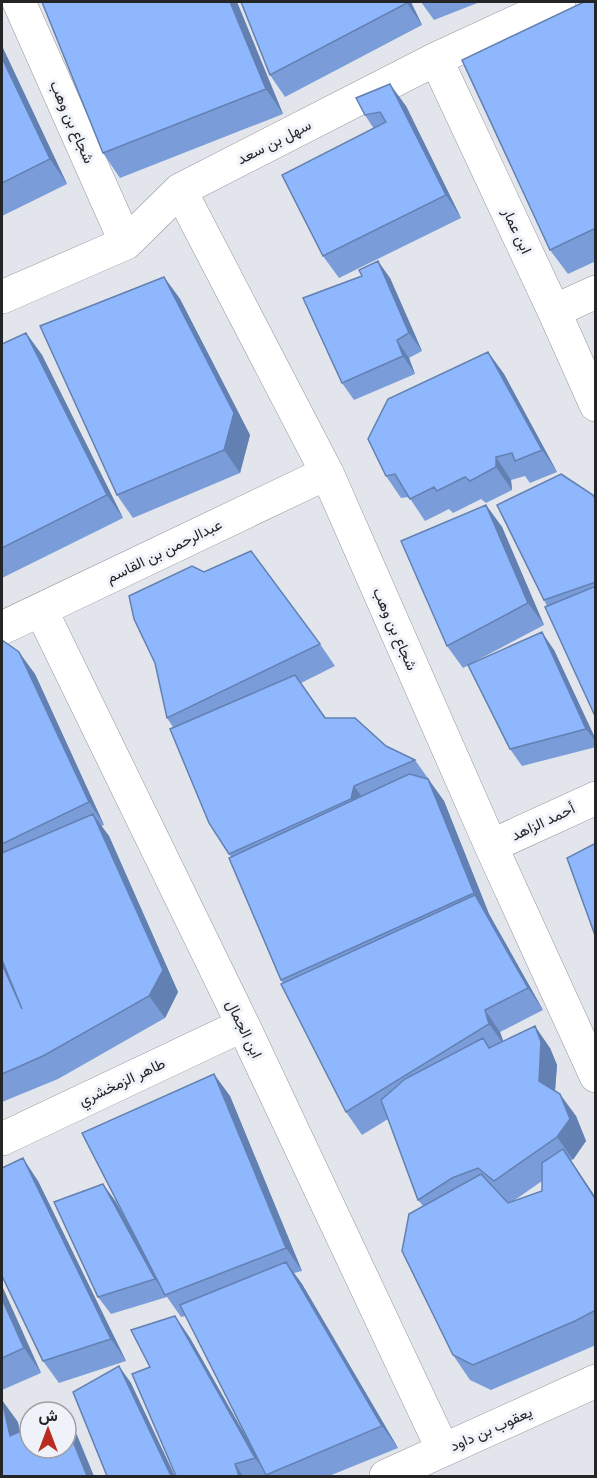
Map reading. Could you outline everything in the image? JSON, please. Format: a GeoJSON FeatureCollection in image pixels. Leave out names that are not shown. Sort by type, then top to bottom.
{"type":"FeatureCollection","features":[{"type":"Feature","properties":{"kind":"street","name":"شجاع بن وهب"},"geometry":{"type":"LineString","coordinates":[[19,2],[126,243]]}},
{"type":"Feature","properties":{"kind":"street","name":"سهل بن سعد"},"geometry":{"type":"LineString","coordinates":[[2,297],[126,243],[180,190],[436,59],[560,2]]}},
{"type":"Feature","properties":{"kind":"street","name":"ابن عمار"},"geometry":{"type":"LineString","coordinates":[[436,59],[596,405]]}},
{"type":"Feature","properties":{"kind":"street","name":"شجاع بن وهب"},"geometry":{"type":"LineString","coordinates":[[180,190],[327,473],[490,846],[596,1077]]}},
{"type":"Feature","properties":{"kind":"street"},"geometry":{"type":"LineString","coordinates":[[554,311],[596,292]]}},
{"type":"Feature","properties":{"kind":"street","name":"عبدالرحمن بن القاسم"},"geometry":{"type":"LineString","coordinates":[[2,628],[327,473]]}},
{"type":"Feature","properties":{"kind":"street","name":"ابن الجمال"},"geometry":{"type":"LineString","coordinates":[[41,610],[243,1025],[443,1450]]}},
{"type":"Feature","properties":{"kind":"street","name":"أحمد الزاهد"},"geometry":{"type":"LineString","coordinates":[[490,846],[596,798]]}},
{"type":"Feature","properties":{"kind":"street","name":"طاهر الزمخشري"},"geometry":{"type":"LineString","coordinates":[[2,1139],[243,1025]]}},
{"type":"Feature","properties":{"kind":"street","name":"يعقوب بن داود"},"geometry":{"type":"LineString","coordinates":[[386,1476],[596,1381]]}},
{"type":"Feature","properties":{"kind":"building"},"geometry":{"type":"Polygon","coordinates":[[[42,2],[230,2],[266,89],[103,153],[42,2]]]}},
{"type":"Feature","properties":{"kind":"building"},"geometry":{"type":"Polygon","coordinates":[[[241,2],[406,2],[407,3],[270,75],[241,2]]]}},
{"type":"Feature","properties":{"kind":"building"},"geometry":{"type":"Polygon","coordinates":[[[584,2],[596,2],[596,228],[550,250],[462,60],[584,2]]]}},
{"type":"Feature","properties":{"kind":"building"},"geometry":{"type":"Polygon","coordinates":[[[2,58],[50,159],[2,183],[2,58]]]}},
{"type":"Feature","properties":{"kind":"building"},"geometry":{"type":"Polygon","coordinates":[[[390,84],[446,195],[323,256],[282,175],[386,122],[380,112],[365,115],[356,98],[390,84]]]}},
{"type":"Feature","properties":{"kind":"building"},"geometry":{"type":"Polygon","coordinates":[[[378,261],[409,333],[397,340],[403,356],[342,383],[303,298],[362,276],[359,270],[378,261]]]}},
{"type":"Feature","properties":{"kind":"building"},"geometry":{"type":"Polygon","coordinates":[[[164,277],[234,413],[224,450],[117,495],[40,326],[164,277]]]}},
{"type":"Feature","properties":{"kind":"building"},"geometry":{"type":"Polygon","coordinates":[[[26,333],[107,495],[2,548],[2,344],[26,333]]]}},
{"type":"Feature","properties":{"kind":"building"},"geometry":{"type":"Polygon","coordinates":[[[488,352],[542,450],[515,461],[512,453],[496,457],[496,467],[470,481],[465,477],[437,491],[434,487],[410,499],[395,474],[386,476],[368,439],[388,399],[488,352]]]}},
{"type":"Feature","properties":{"kind":"building"},"geometry":{"type":"Polygon","coordinates":[[[561,474],[593,495],[596,500],[596,582],[544,600],[497,505],[561,474]]]}},
{"type":"Feature","properties":{"kind":"building"},"geometry":{"type":"Polygon","coordinates":[[[486,505],[528,603],[447,646],[401,541],[486,505]]]}},
{"type":"Feature","properties":{"kind":"building"},"geometry":{"type":"Polygon","coordinates":[[[251,551],[320,644],[167,718],[155,663],[134,619],[129,596],[192,566],[204,572],[251,551]]]}},
{"type":"Feature","properties":{"kind":"building"},"geometry":{"type":"Polygon","coordinates":[[[596,586],[596,716],[595,716],[545,607],[596,586]]]}},
{"type":"Feature","properties":{"kind":"building"},"geometry":{"type":"Polygon","coordinates":[[[542,632],[586,729],[510,749],[468,665],[542,632]]]}},
{"type":"Feature","properties":{"kind":"building"},"geometry":{"type":"Polygon","coordinates":[[[2,640],[19,652],[89,802],[2,844],[2,640]]]}},
{"type":"Feature","properties":{"kind":"building"},"geometry":{"type":"Polygon","coordinates":[[[295,675],[325,718],[355,718],[386,746],[415,760],[354,786],[351,799],[229,854],[209,823],[170,729],[295,675]]]}},
{"type":"Feature","properties":{"kind":"building"},"geometry":{"type":"Polygon","coordinates":[[[409,774],[428,779],[474,893],[281,980],[229,858],[409,774]]]}},
{"type":"Feature","properties":{"kind":"building"},"geometry":{"type":"Polygon","coordinates":[[[93,814],[163,970],[149,996],[43,1056],[2,1074],[2,964],[22,1009],[2,960],[2,853],[93,814]]]}},
{"type":"Feature","properties":{"kind":"building"},"geometry":{"type":"Polygon","coordinates":[[[596,843],[596,938],[567,858],[596,843]]]}},
{"type":"Feature","properties":{"kind":"building"},"geometry":{"type":"Polygon","coordinates":[[[475,895],[528,988],[485,1010],[489,1024],[346,1112],[281,984],[475,895]]]}},
{"type":"Feature","properties":{"kind":"building"},"geometry":{"type":"Polygon","coordinates":[[[535,1026],[541,1042],[539,1081],[560,1094],[570,1119],[557,1137],[494,1181],[478,1168],[452,1178],[418,1200],[381,1100],[405,1079],[483,1038],[489,1048],[535,1026]]]}},
{"type":"Feature","properties":{"kind":"building"},"geometry":{"type":"Polygon","coordinates":[[[214,1074],[286,1248],[165,1295],[82,1133],[214,1074]]]}},
{"type":"Feature","properties":{"kind":"building"},"geometry":{"type":"Polygon","coordinates":[[[563,1149],[596,1200],[596,1310],[473,1365],[453,1355],[402,1251],[409,1214],[481,1174],[508,1203],[542,1191],[542,1163],[563,1149]]]}},
{"type":"Feature","properties":{"kind":"building"},"geometry":{"type":"Polygon","coordinates":[[[23,1158],[111,1339],[43,1361],[2,1276],[2,1168],[23,1158]]]}},
{"type":"Feature","properties":{"kind":"building"},"geometry":{"type":"Polygon","coordinates":[[[103,1184],[155,1279],[98,1297],[54,1202],[103,1184]]]}},
{"type":"Feature","properties":{"kind":"building"},"geometry":{"type":"Polygon","coordinates":[[[286,1262],[382,1426],[266,1475],[180,1305],[286,1262]]]}},
{"type":"Feature","properties":{"kind":"building"},"geometry":{"type":"Polygon","coordinates":[[[2,1299],[24,1348],[2,1358],[2,1299]]]}},
{"type":"Feature","properties":{"kind":"building"},"geometry":{"type":"Polygon","coordinates":[[[175,1316],[255,1458],[235,1464],[239,1476],[176,1476],[132,1374],[150,1367],[131,1330],[175,1316]]]}},
{"type":"Feature","properties":{"kind":"building"},"geometry":{"type":"Polygon","coordinates":[[[119,1366],[171,1476],[107,1476],[73,1392],[119,1366]]]}},
{"type":"Feature","properties":{"kind":"building"},"geometry":{"type":"Polygon","coordinates":[[[2,1400],[10,1436],[18,1432],[18,1460],[78,1460],[78,1454],[87,1476],[2,1476],[2,1400]]]}}]}
